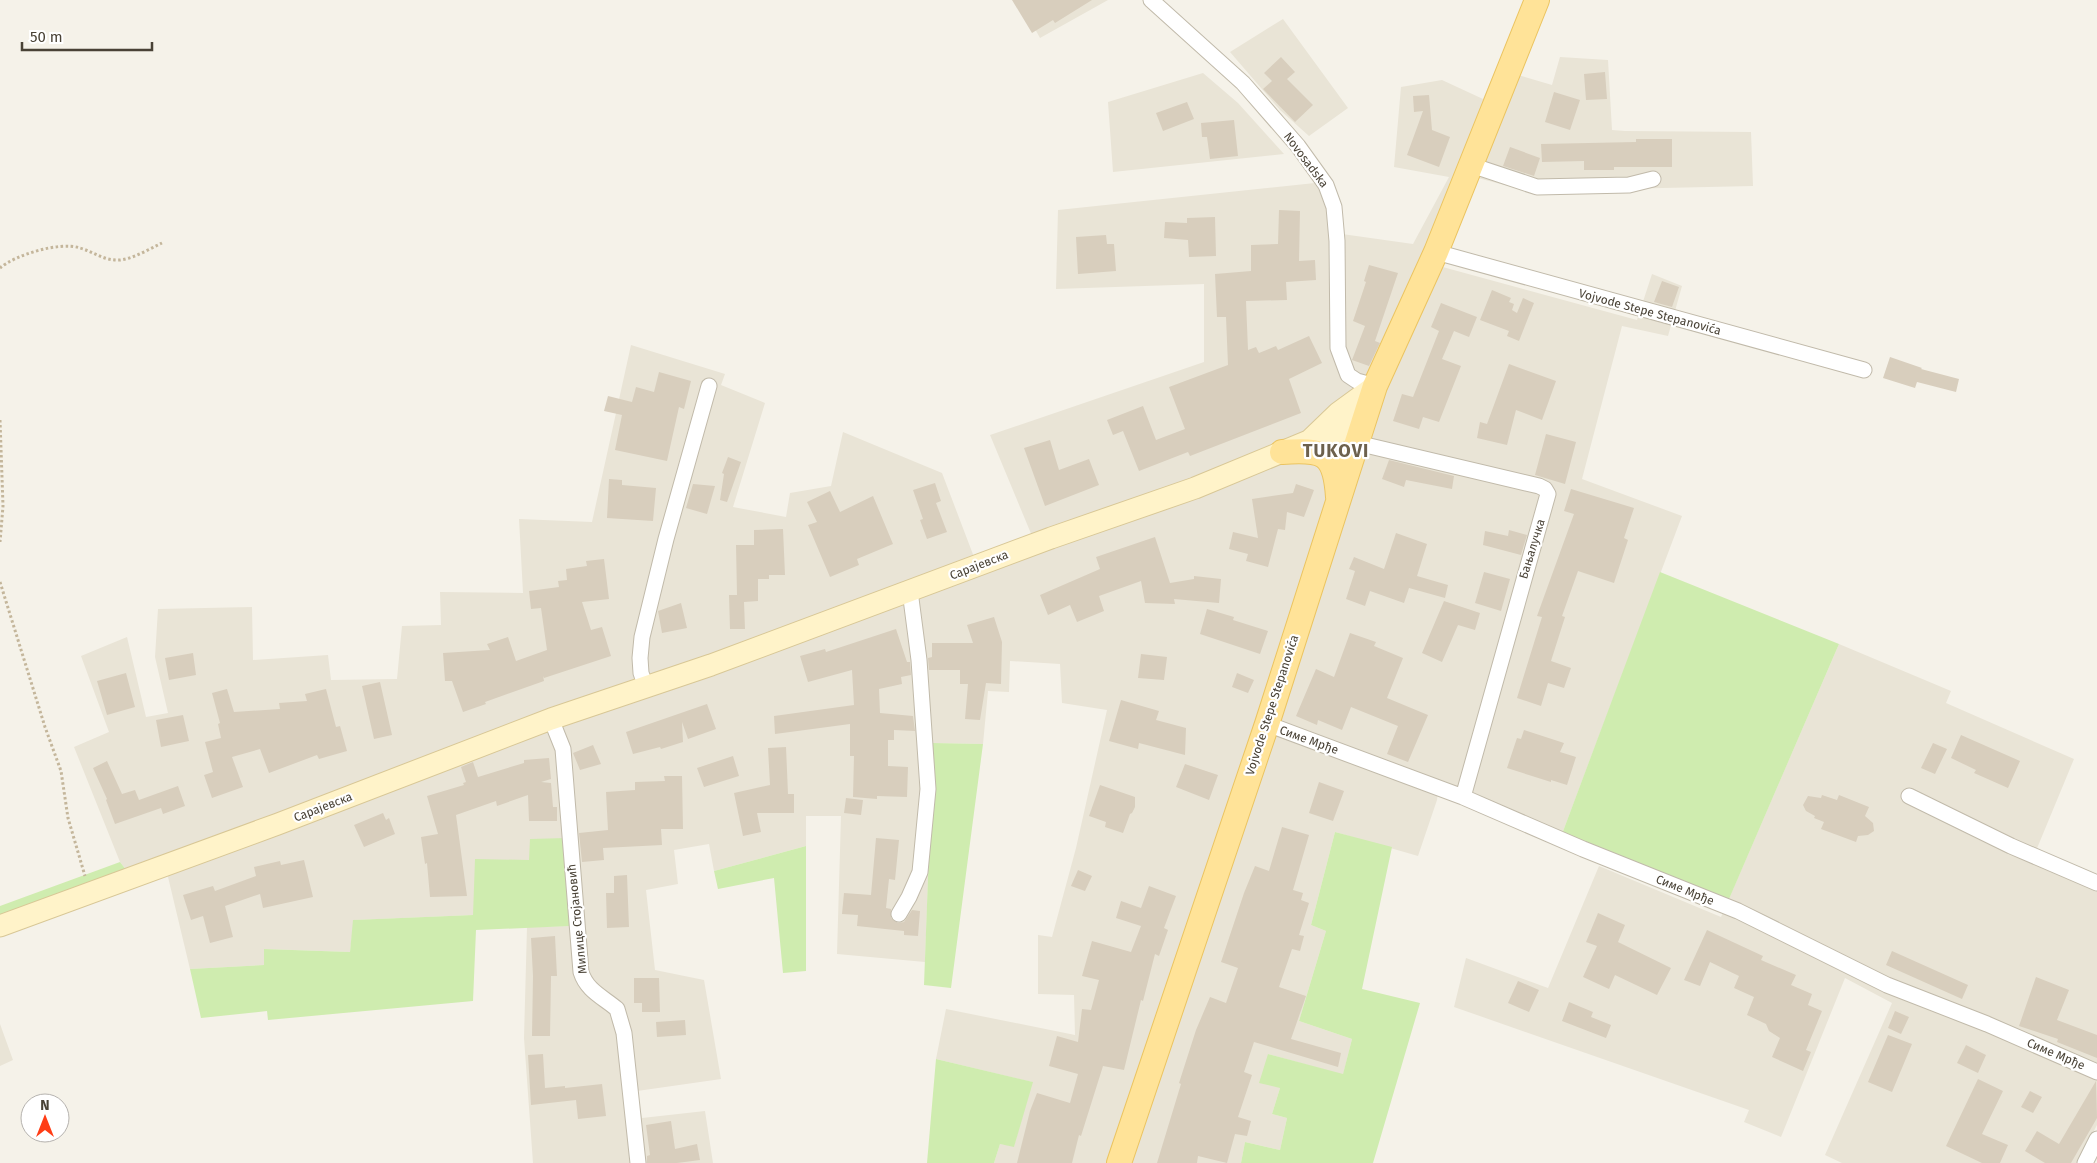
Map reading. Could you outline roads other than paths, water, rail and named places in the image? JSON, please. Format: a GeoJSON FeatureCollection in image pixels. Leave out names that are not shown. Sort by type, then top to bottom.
{"type":"FeatureCollection","features":[{"type":"Feature","properties":{"kind":"main road","name":"Vojvode Stepe Stepanovića"},"geometry":{"type":"LineString","coordinates":[[1119,1163],[1267,724],[1375,386],[1436,252],[1537,0]]}},
{"type":"Feature","properties":{"kind":"main road"},"geometry":{"type":"LineString","coordinates":[[1311,440],[1338,413],[1375,386]]}},
{"type":"Feature","properties":{"kind":"main road","name":"Сарајевска"},"geometry":{"type":"LineString","coordinates":[[0,926],[278,824],[552,720],[711,665],[1051,538],[1195,488],[1311,440],[1352,427],[1366,417]]}},
{"type":"Feature","properties":{"kind":"main road"},"geometry":{"type":"LineString","coordinates":[[1282,452],[1314,452],[1328,460],[1337,479],[1338,499]]}},
{"type":"Feature","properties":{"kind":"street","name":"Novosadska"},"geometry":{"type":"LineString","coordinates":[[1151,0],[1243,83],[1298,146],[1326,185],[1334,207],[1337,241],[1338,348],[1348,375],[1357,381],[1375,386]]}},
{"type":"Feature","properties":{"kind":"street"},"geometry":{"type":"LineString","coordinates":[[1471,165],[1537,187],[1629,185],[1653,180]]}},
{"type":"Feature","properties":{"kind":"street","name":"Vojvode Stepe Stepanovića"},"geometry":{"type":"LineString","coordinates":[[1436,252],[1864,370]]}},
{"type":"Feature","properties":{"kind":"street"},"geometry":{"type":"LineString","coordinates":[[646,687],[641,673],[642,637],[666,539],[709,386]]}},
{"type":"Feature","properties":{"kind":"street","name":"Бањалучка"},"geometry":{"type":"LineString","coordinates":[[1357,442],[1540,486],[1545,488],[1548,494],[1463,797]]}},
{"type":"Feature","properties":{"kind":"street"},"geometry":{"type":"LineString","coordinates":[[899,914],[920,872],[928,790],[919,660],[910,591]]}},
{"type":"Feature","properties":{"kind":"street","name":"Милице Стојановић"},"geometry":{"type":"LineString","coordinates":[[552,720],[563,749],[581,972],[584,982],[590,990],[617,1008],[624,1033],[638,1163]]}},
{"type":"Feature","properties":{"kind":"street","name":"Симе Мрђе"},"geometry":{"type":"LineString","coordinates":[[1267,724],[1463,797],[1583,849],[1738,911],[1888,985],[1987,1024],[2097,1072]]}},
{"type":"Feature","properties":{"kind":"street"},"geometry":{"type":"LineString","coordinates":[[1910,796],[2010,846],[2097,883]]}},
{"type":"Feature","properties":{"kind":"street"},"geometry":{"type":"LineString","coordinates":[[2085,1163],[2097,1139]]}},
{"type":"Feature","properties":{"kind":"district","name":"TUKOVI"},"geometry":{"type":"Point","coordinates":[1336,451]}}]}
